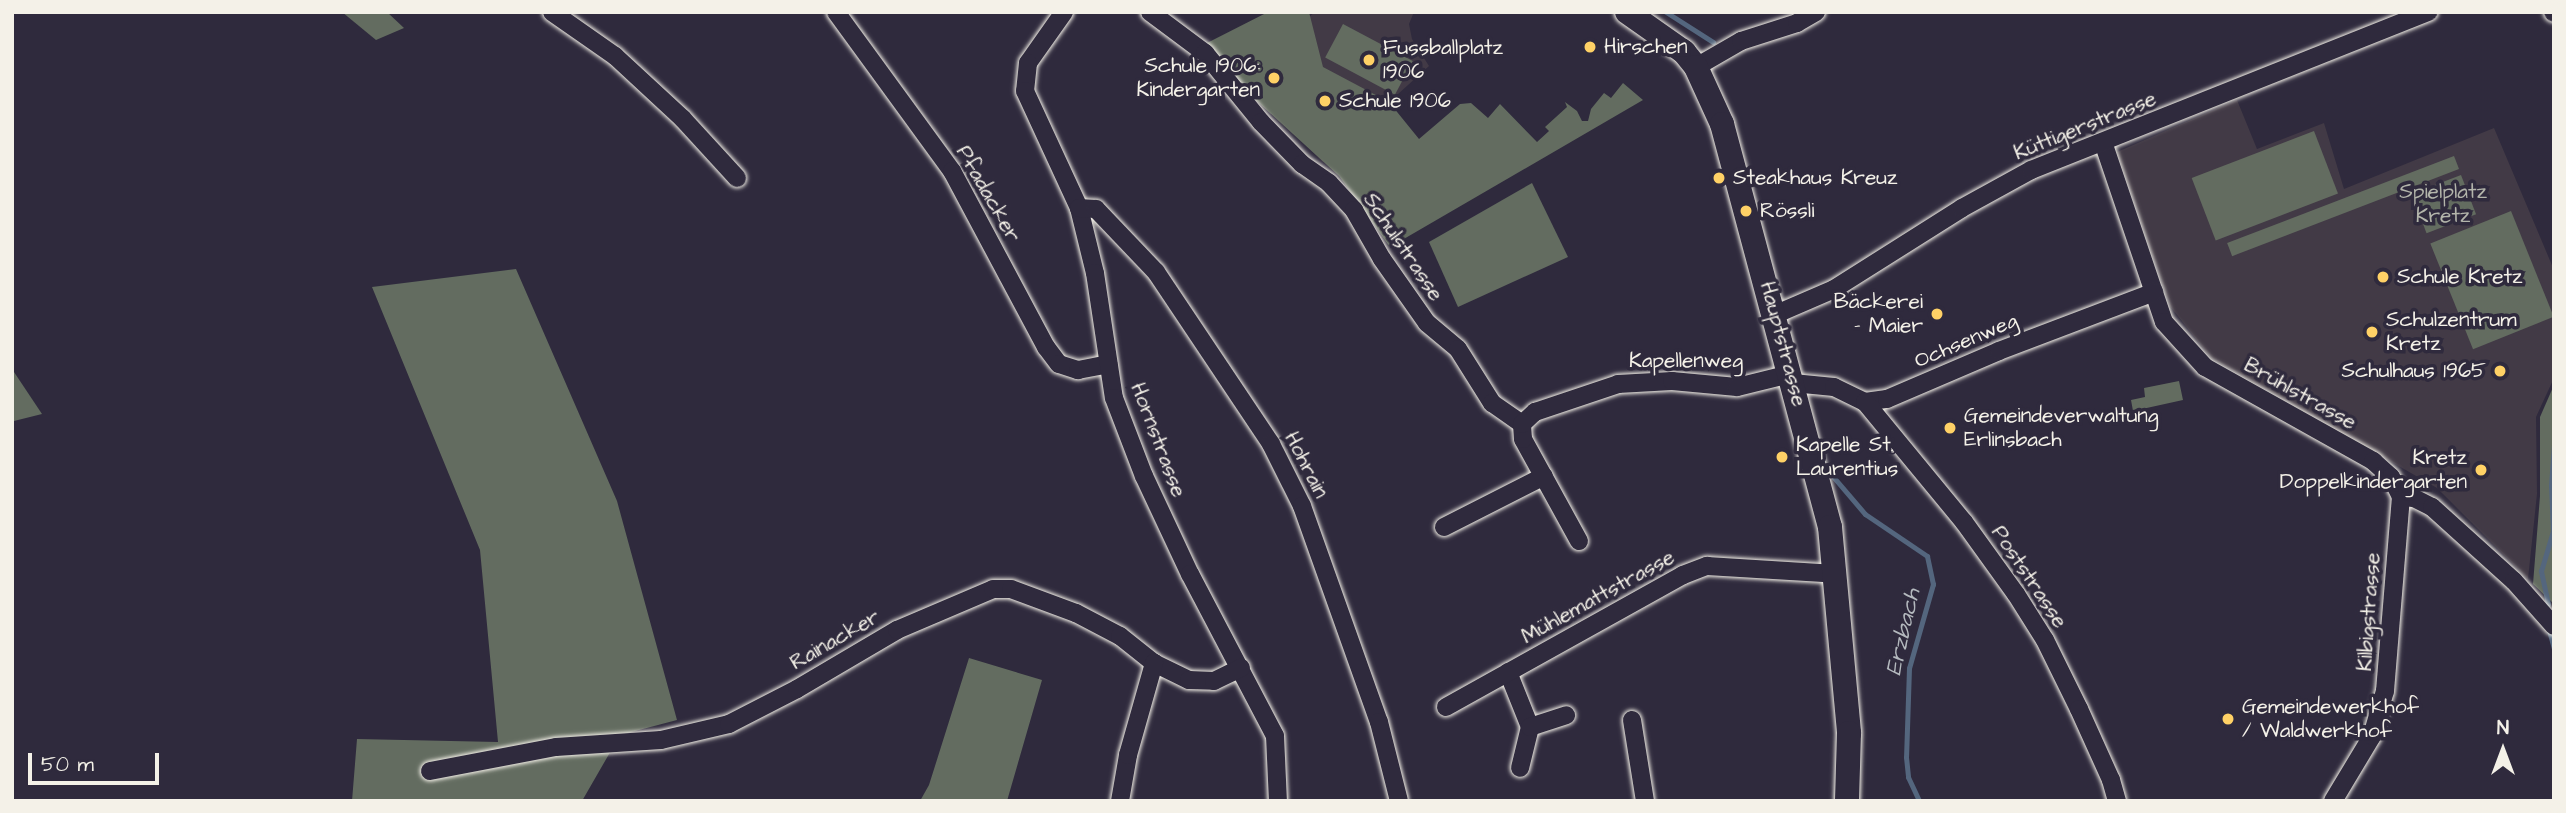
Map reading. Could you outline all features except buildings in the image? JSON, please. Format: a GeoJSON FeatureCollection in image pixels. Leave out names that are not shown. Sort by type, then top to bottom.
{"type":"FeatureCollection","features":[{"type":"Feature","properties":{"kind":"main road","name":"Hauptstrasse"},"geometry":{"type":"LineString","coordinates":[[1627,12],[1684,52],[1696,67],[1723,124],[1830,527],[1849,733],[1847,801]]}},
{"type":"Feature","properties":{"kind":"street"},"geometry":{"type":"LineString","coordinates":[[552,12],[615,56],[683,119],[737,178]]}},
{"type":"Feature","properties":{"kind":"street","name":"Pfadacker"},"geometry":{"type":"LineString","coordinates":[[836,12],[952,171],[1059,364],[1078,370],[1108,364]]}},
{"type":"Feature","properties":{"kind":"street","name":"Hornstrasse"},"geometry":{"type":"LineString","coordinates":[[1064,12],[1028,63],[1025,91],[1079,208],[1095,273],[1114,398],[1144,476],[1190,574],[1275,736],[1279,801]]}},
{"type":"Feature","properties":{"kind":"street","name":"Schulstrasse"},"geometry":{"type":"LineString","coordinates":[[1150,12],[1205,53],[1261,122],[1302,164],[1329,183],[1354,210],[1382,259],[1427,323],[1458,349],[1492,402],[1522,424]]}},
{"type":"Feature","properties":{"kind":"street"},"geometry":{"type":"LineString","coordinates":[[1696,67],[1741,41],[1797,23],[1816,12]]}},
{"type":"Feature","properties":{"kind":"street","name":"Küttigerstrasse"},"geometry":{"type":"LineString","coordinates":[[1774,315],[1834,289],[1998,187],[2103,142],[2429,12]]}},
{"type":"Feature","properties":{"kind":"street","name":"Brühlstrasse"},"geometry":{"type":"LineString","coordinates":[[2103,142],[2164,322],[2204,367],[2372,461],[2391,477],[2401,497]]}},
{"type":"Feature","properties":{"kind":"street","name":"Hohrain"},"geometry":{"type":"LineString","coordinates":[[1079,208],[1096,209],[1156,272],[1224,369],[1271,444],[1311,531],[1379,722],[1399,801]]}},
{"type":"Feature","properties":{"kind":"street","name":"Ochsenweg"},"geometry":{"type":"LineString","coordinates":[[1865,402],[1887,399],[1999,351],[2154,292]]}},
{"type":"Feature","properties":{"kind":"street"},"geometry":{"type":"LineString","coordinates":[[1792,379],[1834,387],[1865,402]]}},
{"type":"Feature","properties":{"kind":"street","name":"Kapellenweg"},"geometry":{"type":"LineString","coordinates":[[1522,424],[1535,412],[1618,384],[1672,381],[1737,387],[1792,379]]}},
{"type":"Feature","properties":{"kind":"street","name":"Poststrasse"},"geometry":{"type":"LineString","coordinates":[[1865,402],[1964,522],[2021,601],[2045,640],[2079,709],[2111,780],[2117,801]]}},
{"type":"Feature","properties":{"kind":"street"},"geometry":{"type":"LineString","coordinates":[[1522,424],[1523,439],[1579,541]]}},
{"type":"Feature","properties":{"kind":"street"},"geometry":{"type":"LineString","coordinates":[[1444,527],[1544,477]]}},
{"type":"Feature","properties":{"kind":"street"},"geometry":{"type":"LineString","coordinates":[[2401,497],[2414,498],[2432,507],[2514,581],[2554,626]]}},
{"type":"Feature","properties":{"kind":"street","name":"Kilbigstrasse"},"geometry":{"type":"LineString","coordinates":[[2333,801],[2372,736],[2385,691],[2401,497]]}},
{"type":"Feature","properties":{"kind":"street","name":"Mühlemattstrasse"},"geometry":{"type":"LineString","coordinates":[[1446,707],[1683,575],[1707,566],[1836,574]]}},
{"type":"Feature","properties":{"kind":"street","name":"Rainacker"},"geometry":{"type":"LineString","coordinates":[[430,771],[556,747],[661,740],[729,724],[797,689],[897,630],[993,589],[1011,589],[1076,613],[1120,636],[1154,663],[1189,680],[1214,681],[1241,668]]}},
{"type":"Feature","properties":{"kind":"street"},"geometry":{"type":"LineString","coordinates":[[1120,801],[1128,755],[1154,663]]}},
{"type":"Feature","properties":{"kind":"street","name":"Mühlemattstrasse"},"geometry":{"type":"LineString","coordinates":[[1508,672],[1530,727]]}},
{"type":"Feature","properties":{"kind":"street"},"geometry":{"type":"LineString","coordinates":[[1520,768],[1530,727],[1566,715]]}},
{"type":"Feature","properties":{"kind":"street"},"geometry":{"type":"LineString","coordinates":[[1632,720],[1645,801]]}},
{"type":"Feature","properties":{"kind":"shaded area","name":"Schule 1906"},"geometry":{"type":"Polygon","coordinates":[[[1315,12],[1414,12],[1409,24],[1412,39],[1429,66],[1323,162],[1235,75],[1315,12]]]}},
{"type":"Feature","properties":{"kind":"shaded area","name":"Schulzentrum Kretz"},"geometry":{"type":"Polygon","coordinates":[[[2237,100],[2257,149],[2324,123],[2344,189],[2494,128],[2554,270],[2554,378],[2536,417],[2537,494],[2528,579],[2437,488],[2211,358],[2170,306],[2117,152],[2237,100]]]}},
{"type":"Feature","properties":{"kind":"green space"},"geometry":{"type":"Polygon","coordinates":[[[342,12],[387,12],[404,28],[376,40],[342,12]]]}},
{"type":"Feature","properties":{"kind":"green space"},"geometry":{"type":"Polygon","coordinates":[[[1268,12],[1309,12],[1323,67],[1389,102],[1419,139],[1460,104],[1471,103],[1488,118],[1500,104],[1537,142],[1549,131],[1545,127],[1567,107],[1565,102],[1577,111],[1582,121],[1588,121],[1591,109],[1604,93],[1611,98],[1623,83],[1643,100],[1390,247],[1339,176],[1248,93],[1207,43],[1268,12]]]}},
{"type":"Feature","properties":{"kind":"green space","name":"Fussballplatz 1906"},"geometry":{"type":"Polygon","coordinates":[[[1343,24],[1413,61],[1395,95],[1325,58],[1343,24]]]}},
{"type":"Feature","properties":{"kind":"green space"},"geometry":{"type":"Polygon","coordinates":[[[2314,131],[2338,194],[2216,240],[2192,178],[2314,131]]]}},
{"type":"Feature","properties":{"kind":"green space"},"geometry":{"type":"Polygon","coordinates":[[[2454,156],[2459,169],[2232,256],[2227,243],[2454,156]]]}},
{"type":"Feature","properties":{"kind":"green space","name":"Spielplatz Kretz"},"geometry":{"type":"Polygon","coordinates":[[[2461,175],[2476,214],[2427,233],[2412,194],[2461,175]]]}},
{"type":"Feature","properties":{"kind":"green space"},"geometry":{"type":"Polygon","coordinates":[[[1532,183],[1568,257],[1458,307],[1429,242],[1532,183]]]}},
{"type":"Feature","properties":{"kind":"green space"},"geometry":{"type":"Polygon","coordinates":[[[2511,211],[2554,317],[2473,349],[2430,244],[2511,211]]]}},
{"type":"Feature","properties":{"kind":"green space"},"geometry":{"type":"Polygon","coordinates":[[[516,269],[617,501],[677,720],[620,735],[582,801],[352,801],[357,739],[498,742],[480,550],[372,287],[516,269]]]}},
{"type":"Feature","properties":{"kind":"green space"},"geometry":{"type":"Polygon","coordinates":[[[12,369],[42,414],[14,421],[12,418],[12,369]]]}},
{"type":"Feature","properties":{"kind":"green space"},"geometry":{"type":"Polygon","coordinates":[[[2179,381],[2183,400],[2133,411],[2131,400],[2145,397],[2144,388],[2179,381]]]}},
{"type":"Feature","properties":{"kind":"green space"},"geometry":{"type":"Polygon","coordinates":[[[2554,385],[2554,604],[2533,584],[2540,496],[2540,417],[2554,385]]]}},
{"type":"Feature","properties":{"kind":"green space"},"geometry":{"type":"Polygon","coordinates":[[[969,658],[1042,680],[1007,801],[920,801],[929,785],[969,658]]]}},
{"type":"Feature","properties":{"kind":"waterway","name":"Erzbach"},"geometry":{"type":"LineString","coordinates":[[1666,12],[1713,42]]}},
{"type":"Feature","properties":{"kind":"waterway"},"geometry":{"type":"LineString","coordinates":[[2554,423],[2554,441]]}},
{"type":"Feature","properties":{"kind":"waterway"},"geometry":{"type":"LineString","coordinates":[[2548,604],[2541,571],[2553,531],[2551,485],[2554,445]]}},
{"type":"Feature","properties":{"kind":"waterway","name":"Erzbach"},"geometry":{"type":"LineString","coordinates":[[1830,473],[1865,514],[1927,556],[1933,584],[1909,668],[1906,757],[1908,777],[1919,801]]}},
{"type":"Feature","properties":{"kind":"waterway"},"geometry":{"type":"LineString","coordinates":[[2549,630],[2554,649]]}},
{"type":"Feature","properties":{"kind":"place","name":"Hirschen"},"geometry":{"type":"Point","coordinates":[1590,47]}},
{"type":"Feature","properties":{"kind":"place","name":"Fussballplatz 1906"},"geometry":{"type":"Point","coordinates":[1369,60]}},
{"type":"Feature","properties":{"kind":"place","name":"Schule 1906: Kindergarten"},"geometry":{"type":"Point","coordinates":[1274,78]}},
{"type":"Feature","properties":{"kind":"place","name":"Schule 1906"},"geometry":{"type":"Point","coordinates":[1325,101]}},
{"type":"Feature","properties":{"kind":"place","name":"Steakhaus Kreuz"},"geometry":{"type":"Point","coordinates":[1719,178]}},
{"type":"Feature","properties":{"kind":"place","name":"Rössli"},"geometry":{"type":"Point","coordinates":[1746,211]}},
{"type":"Feature","properties":{"kind":"place","name":"Schule Kretz"},"geometry":{"type":"Point","coordinates":[2383,277]}},
{"type":"Feature","properties":{"kind":"place","name":"Bäckerei - Maier"},"geometry":{"type":"Point","coordinates":[1937,314]}},
{"type":"Feature","properties":{"kind":"place","name":"Schulzentrum Kretz"},"geometry":{"type":"Point","coordinates":[2372,332]}},
{"type":"Feature","properties":{"kind":"place","name":"Schulhaus 1965"},"geometry":{"type":"Point","coordinates":[2500,371]}},
{"type":"Feature","properties":{"kind":"place","name":"Gemeindeverwaltung Erlinsbach"},"geometry":{"type":"Point","coordinates":[1950,428]}},
{"type":"Feature","properties":{"kind":"place","name":"Kapelle St. Laurentius"},"geometry":{"type":"Point","coordinates":[1782,457]}},
{"type":"Feature","properties":{"kind":"place","name":"Kretz Doppelkindergarten"},"geometry":{"type":"Point","coordinates":[2481,470]}},
{"type":"Feature","properties":{"kind":"place","name":"Gemeindewerkhof / Waldwerkhof"},"geometry":{"type":"Point","coordinates":[2228,719]}}]}
